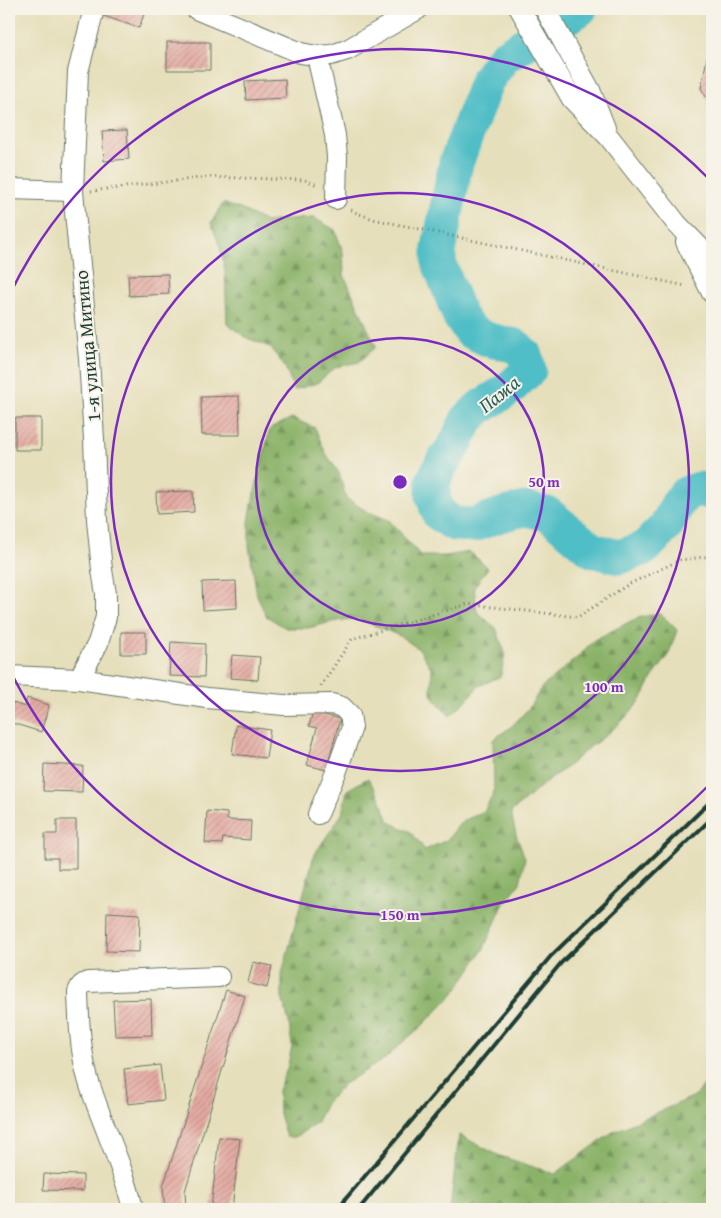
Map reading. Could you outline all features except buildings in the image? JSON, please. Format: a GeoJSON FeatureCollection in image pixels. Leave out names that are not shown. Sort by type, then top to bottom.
{"type":"FeatureCollection","features":[{"type":"Feature","properties":{"kind":"street","name":"1-я улица Митино"},"geometry":{"type":"LineString","coordinates":[[79,679],[98,643],[106,617],[106,594],[97,520],[94,439],[76,179],[78,72],[94,9]]}},
{"type":"Feature","properties":{"kind":"street"},"geometry":{"type":"LineString","coordinates":[[196,9],[301,53],[317,56],[331,55],[347,50],[418,9]]}},
{"type":"Feature","properties":{"kind":"street"},"geometry":{"type":"LineString","coordinates":[[520,9],[572,98],[609,137],[677,224],[712,260]]}},
{"type":"Feature","properties":{"kind":"street"},"geometry":{"type":"LineString","coordinates":[[545,9],[590,90],[609,137]]}},
{"type":"Feature","properties":{"kind":"street"},"geometry":{"type":"LineString","coordinates":[[317,56],[335,134],[337,157],[336,200]]}},
{"type":"Feature","properties":{"kind":"street"},"geometry":{"type":"LineString","coordinates":[[9,189],[76,179]]}},
{"type":"Feature","properties":{"kind":"street"},"geometry":{"type":"LineString","coordinates":[[677,224],[709,300]]}},
{"type":"Feature","properties":{"kind":"street"},"geometry":{"type":"LineString","coordinates":[[9,676],[79,679],[207,698],[284,705],[332,704],[342,707],[350,715],[352,727],[337,770],[318,814]]}},
{"type":"Feature","properties":{"kind":"street"},"geometry":{"type":"LineString","coordinates":[[133,1209],[129,1189],[92,1089],[82,1056],[79,1028],[79,988],[82,984],[88,982],[220,977]]}},
{"type":"Feature","properties":{"kind":"path"},"geometry":{"type":"LineString","coordinates":[[76,179],[92,190],[208,177],[306,180],[318,185]]}},
{"type":"Feature","properties":{"kind":"path"},"geometry":{"type":"LineString","coordinates":[[373,219],[693,288]]}},
{"type":"Feature","properties":{"kind":"path"},"geometry":{"type":"LineString","coordinates":[[709,300],[712,325]]}},
{"type":"Feature","properties":{"kind":"path"},"geometry":{"type":"LineString","coordinates":[[308,705],[352,639],[468,604],[578,617],[629,584],[680,560],[712,556]]}},
{"type":"Feature","properties":{"kind":"green space"},"geometry":{"type":"Polygon","coordinates":[[[223,203],[245,211],[266,222],[314,218],[335,230],[343,252],[344,275],[376,347],[359,362],[336,367],[317,383],[294,390],[285,367],[270,347],[247,338],[227,324],[225,270],[220,246],[211,223],[223,203]]]}},
{"type":"Feature","properties":{"kind":"green space"},"geometry":{"type":"Polygon","coordinates":[[[292,418],[315,428],[325,452],[339,473],[346,498],[366,511],[389,520],[421,556],[445,556],[470,552],[488,568],[474,587],[477,612],[496,628],[505,653],[501,676],[479,686],[450,716],[431,695],[432,670],[420,650],[400,636],[356,618],[308,628],[286,628],[266,616],[257,595],[249,546],[249,522],[270,429],[292,418]]]}},
{"type":"Feature","properties":{"kind":"green space"},"geometry":{"type":"Polygon","coordinates":[[[660,613],[677,630],[668,656],[652,678],[641,700],[605,736],[511,812],[516,835],[525,858],[520,883],[503,905],[484,948],[456,991],[422,1026],[386,1058],[344,1084],[327,1102],[316,1123],[295,1137],[286,1137],[279,1114],[278,1090],[287,1069],[292,1046],[289,1022],[282,998],[282,973],[314,855],[342,814],[347,790],[368,778],[380,798],[389,822],[411,832],[425,850],[447,840],[462,821],[484,812],[494,791],[493,740],[512,726],[529,708],[542,687],[578,657],[594,640],[637,618],[660,613]]]}},
{"type":"Feature","properties":{"kind":"green space"},"geometry":{"type":"Polygon","coordinates":[[[712,1073],[712,1209],[450,1209],[459,1135],[500,1156],[555,1174],[613,1132],[697,1095],[712,1073]]]}},
{"type":"Feature","properties":{"kind":"waterway","name":"Пажа"},"geometry":{"type":"LineString","coordinates":[[580,9],[504,57],[487,80],[456,163],[439,248],[439,263],[460,317],[470,331],[489,340],[516,346],[526,356],[529,370],[509,389],[479,408],[467,420],[455,445],[441,465],[433,481],[433,497],[439,514],[454,524],[474,525],[500,515],[525,509],[548,514],[592,550],[619,557],[645,548],[666,526],[685,494],[699,489],[712,493]]}},
{"type":"Feature","properties":{"kind":"railway"},"geometry":{"type":"LineString","coordinates":[[337,1209],[551,956],[712,800]]}},
{"type":"Feature","properties":{"kind":"railway"},"geometry":{"type":"LineString","coordinates":[[359,1209],[561,963],[712,818]]}}]}
